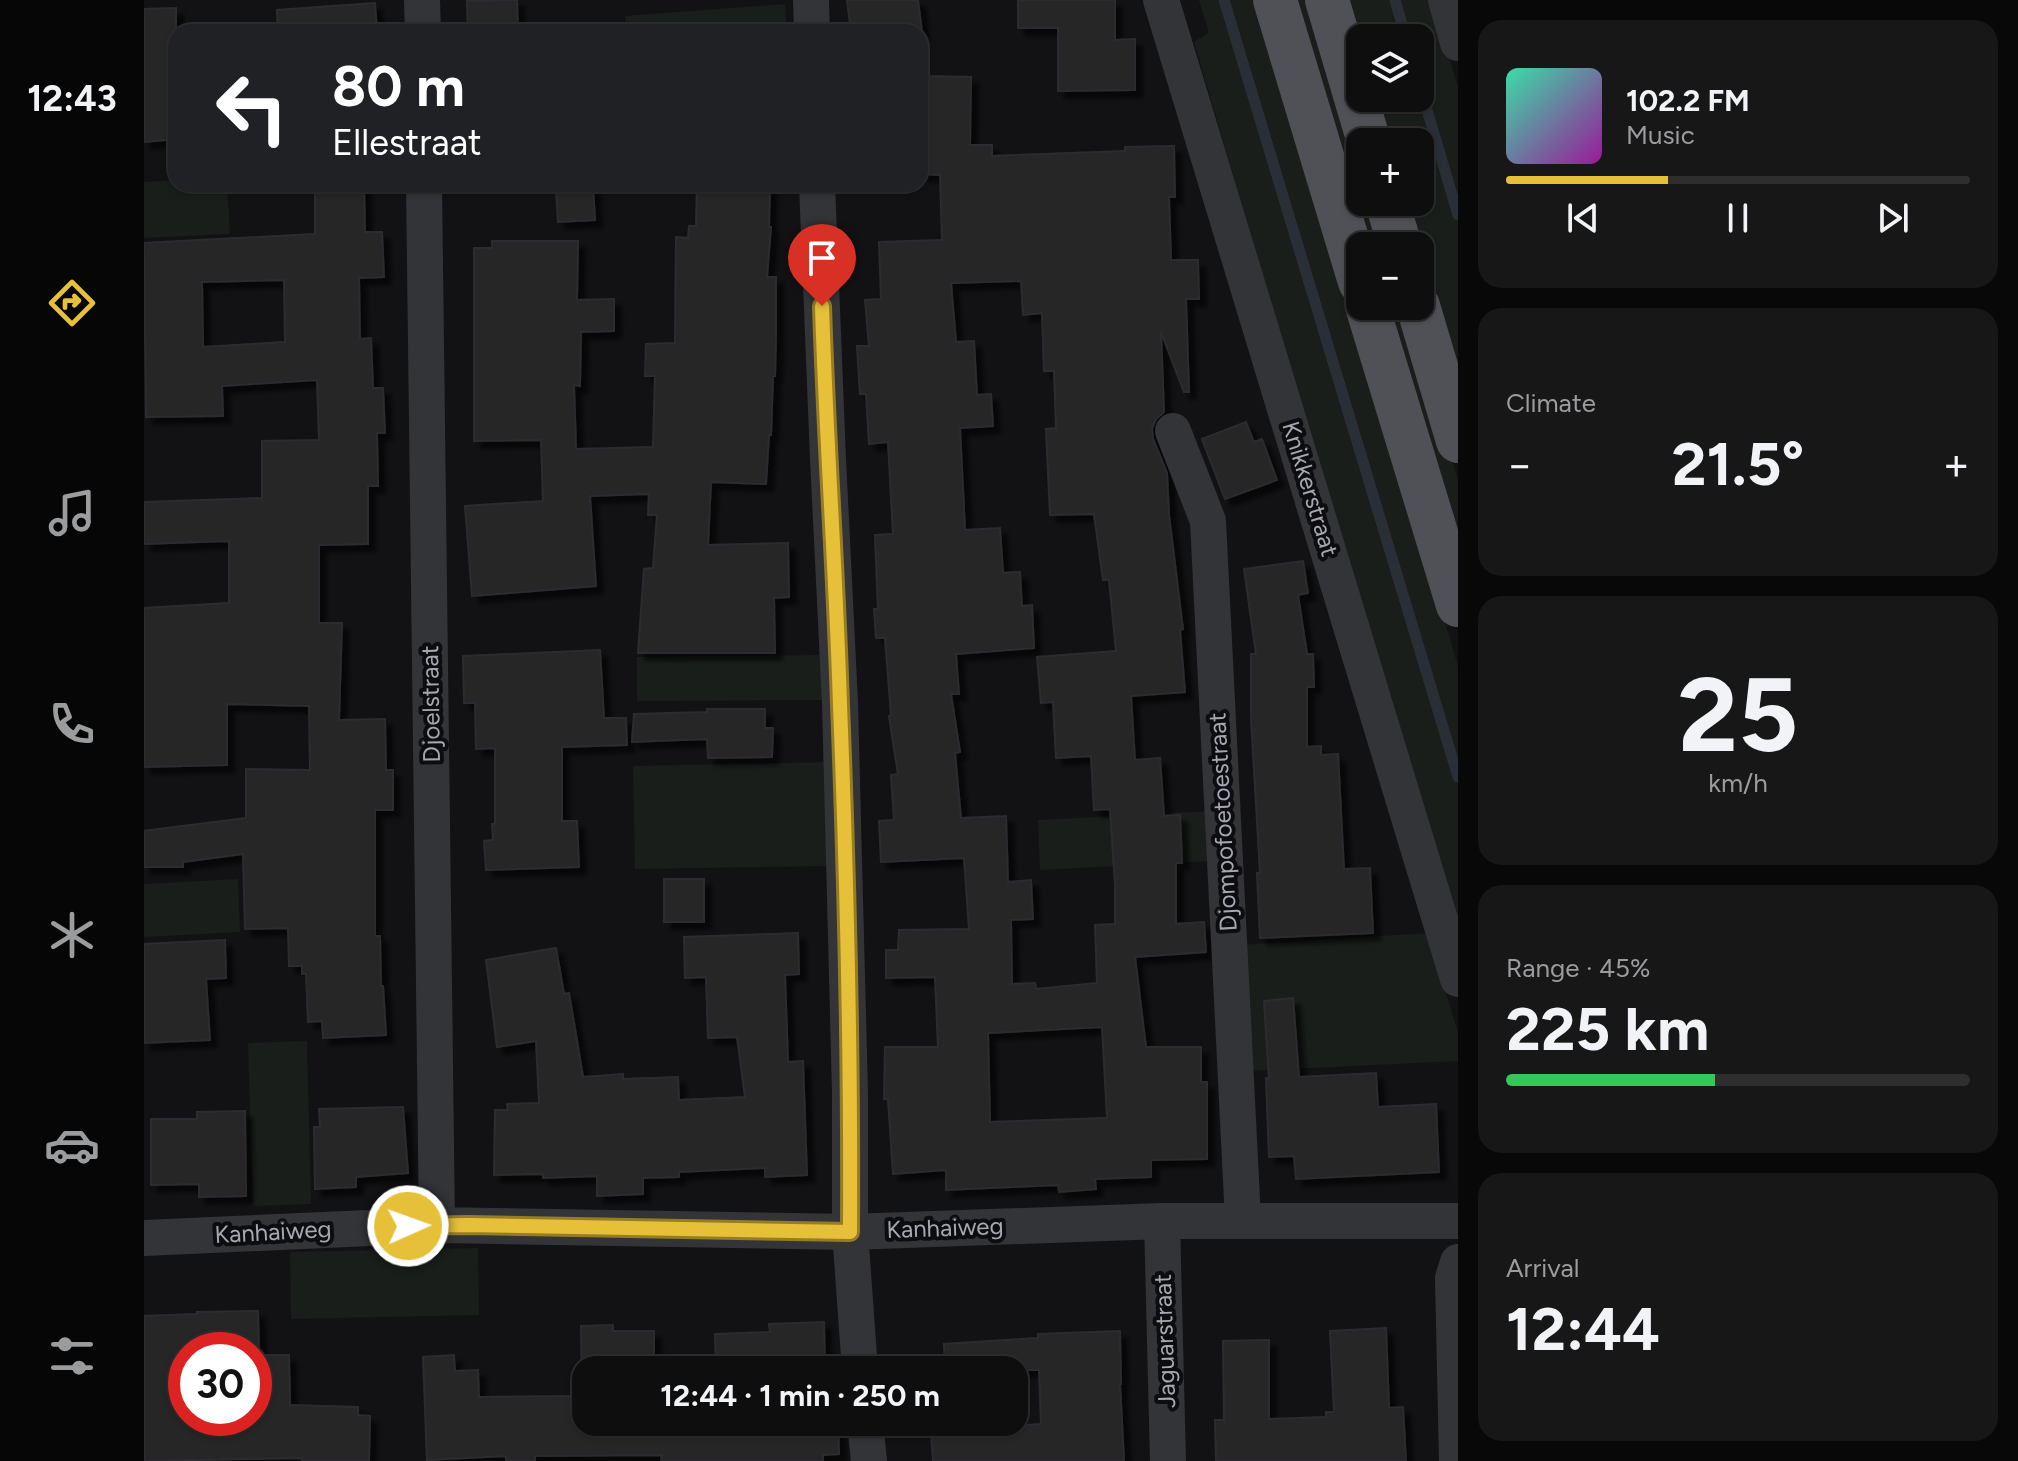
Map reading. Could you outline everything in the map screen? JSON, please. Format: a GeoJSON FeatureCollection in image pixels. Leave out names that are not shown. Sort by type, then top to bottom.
{"type":"FeatureCollection","features":[{"type":"Feature","properties":{"kind":"main road"},"geometry":{"type":"LineString","coordinates":[[1275,0],[1346,236]]}},
{"type":"Feature","properties":{"kind":"main road"},"geometry":{"type":"LineString","coordinates":[[1327,0],[1365,128]]}},
{"type":"Feature","properties":{"kind":"main road"},"geometry":{"type":"LineString","coordinates":[[1371,320],[1458,605]]}},
{"type":"Feature","properties":{"kind":"main road"},"geometry":{"type":"LineString","coordinates":[[1422,320],[1458,441]]}},
{"type":"Feature","properties":{"kind":"street"},"geometry":{"type":"LineString","coordinates":[[422,0],[423,24]]}},
{"type":"Feature","properties":{"kind":"street"},"geometry":{"type":"LineString","coordinates":[[811,0],[812,24]]}},
{"type":"Feature","properties":{"kind":"street","name":"Knikkerstraat"},"geometry":{"type":"LineString","coordinates":[[1161,0],[1458,979]]}},
{"type":"Feature","properties":{"kind":"street"},"geometry":{"type":"LineString","coordinates":[[1446,0],[1458,43]]}},
{"type":"Feature","properties":{"kind":"street","name":"Djoelstraat"},"geometry":{"type":"LineString","coordinates":[[424,192],[437,1225]]}},
{"type":"Feature","properties":{"kind":"street"},"geometry":{"type":"LineString","coordinates":[[817,192],[840,703],[850,1093],[850,1232],[859,1356]]}},
{"type":"Feature","properties":{"kind":"street","name":"Djompofoetoestraat"},"geometry":{"type":"LineString","coordinates":[[1173,431],[1208,521],[1243,1220]]}},
{"type":"Feature","properties":{"kind":"street","name":"Kanhaiweg"},"geometry":{"type":"LineString","coordinates":[[144,1238],[437,1225],[850,1232],[1162,1221],[1458,1221]]}},
{"type":"Feature","properties":{"kind":"street","name":"Jaguarstraat"},"geometry":{"type":"LineString","coordinates":[[1162,1221],[1168,1461]]}},
{"type":"Feature","properties":{"kind":"street"},"geometry":{"type":"LineString","coordinates":[[1457,1461],[1453,1278],[1458,1262]]}},
{"type":"Feature","properties":{"kind":"street"},"geometry":{"type":"LineString","coordinates":[[866,1436],[869,1461]]}},
{"type":"Feature","properties":{"kind":"shaded area"},"geometry":{"type":"Polygon","coordinates":[[[1199,0],[1260,0],[1346,289],[1346,320],[1355,320],[1458,666],[1458,942],[1194,42],[1209,33],[1199,0]]]}},
{"type":"Feature","properties":{"kind":"shaded area"},"geometry":{"type":"Polygon","coordinates":[[[1286,0],[1313,0],[1352,128],[1346,128],[1346,199],[1286,0]]]}},
{"type":"Feature","properties":{"kind":"shaded area"},"geometry":{"type":"Polygon","coordinates":[[[1348,0],[1432,0],[1458,87],[1458,369],[1434,289],[1434,232],[1417,232],[1412,216],[1434,216],[1434,128],[1386,128],[1381,112],[1434,112],[1434,24],[1356,24],[1348,0]]]}},
{"type":"Feature","properties":{"kind":"shaded area"},"geometry":{"type":"Polygon","coordinates":[[[785,4],[786,24],[626,24],[625,16],[785,4]]]}},
{"type":"Feature","properties":{"kind":"shaded area"},"geometry":{"type":"Polygon","coordinates":[[[168,180],[168,192],[227,192],[230,234],[144,238],[144,182],[168,180]]]}},
{"type":"Feature","properties":{"kind":"shaded area"},"geometry":{"type":"Polygon","coordinates":[[[1351,216],[1379,216],[1384,232],[1356,232],[1351,216]]]}},
{"type":"Feature","properties":{"kind":"shaded area"},"geometry":{"type":"Polygon","coordinates":[[[1380,320],[1410,320],[1458,480],[1458,568],[1380,320]]]}},
{"type":"Feature","properties":{"kind":"shaded area"},"geometry":{"type":"Polygon","coordinates":[[[827,655],[827,700],[637,701],[637,657],[827,655]]]}},
{"type":"Feature","properties":{"kind":"shaded area"},"geometry":{"type":"Polygon","coordinates":[[[830,762],[831,866],[635,869],[633,766],[830,762]]]}},
{"type":"Feature","properties":{"kind":"shaded area"},"geometry":{"type":"Polygon","coordinates":[[[1211,811],[1213,861],[1040,870],[1038,820],[1211,811]]]}},
{"type":"Feature","properties":{"kind":"shaded area"},"geometry":{"type":"Polygon","coordinates":[[[238,879],[240,932],[144,937],[144,884],[238,879]]]}},
{"type":"Feature","properties":{"kind":"shaded area"},"geometry":{"type":"Polygon","coordinates":[[[1428,933],[1458,1033],[1458,1061],[1248,1071],[1240,945],[1428,933]]]}},
{"type":"Feature","properties":{"kind":"shaded area"},"geometry":{"type":"Polygon","coordinates":[[[307,1041],[311,1204],[253,1206],[248,1043],[307,1041]]]}},
{"type":"Feature","properties":{"kind":"shaded area"},"geometry":{"type":"Polygon","coordinates":[[[478,1248],[479,1315],[291,1319],[290,1252],[478,1248]]]}},
{"type":"Feature","properties":{"kind":"building"},"geometry":{"type":"Polygon","coordinates":[[[517,0],[518,24],[468,24],[467,1],[517,0]]]}},
{"type":"Feature","properties":{"kind":"building"},"geometry":{"type":"Polygon","coordinates":[[[847,0],[918,0],[921,24],[850,24],[847,0]]]}},
{"type":"Feature","properties":{"kind":"building"},"geometry":{"type":"Polygon","coordinates":[[[1018,0],[1115,0],[1115,40],[1135,39],[1135,90],[1058,91],[1058,28],[1018,28],[1018,0]]]}},
{"type":"Feature","properties":{"kind":"building"},"geometry":{"type":"Polygon","coordinates":[[[375,3],[376,24],[278,24],[277,10],[375,3]]]}},
{"type":"Feature","properties":{"kind":"building"},"geometry":{"type":"Polygon","coordinates":[[[176,8],[176,24],[168,24],[168,140],[144,142],[144,9],[176,8]]]}},
{"type":"Feature","properties":{"kind":"building"},"geometry":{"type":"Polygon","coordinates":[[[928,76],[971,77],[970,145],[992,145],[992,156],[1174,146],[1175,197],[1169,197],[1171,260],[1198,260],[1199,299],[1186,299],[1189,392],[1184,392],[1161,332],[1164,412],[1156,419],[1152,429],[1167,473],[1183,629],[1180,630],[1185,692],[1131,696],[1135,760],[1160,758],[1164,816],[1180,815],[1182,863],[1176,863],[1176,924],[1204,922],[1206,952],[1135,957],[1146,1047],[1201,1047],[1201,1082],[1207,1082],[1207,1159],[1151,1160],[1151,1177],[1095,1179],[1096,1189],[1059,1192],[1058,1185],[946,1190],[946,1170],[893,1174],[888,1099],[884,1099],[885,1047],[938,1047],[935,977],[886,978],[886,950],[898,950],[899,930],[969,929],[964,858],[881,862],[879,821],[894,820],[891,775],[898,774],[889,716],[885,638],[876,638],[875,535],[893,534],[888,442],[869,444],[866,394],[860,394],[857,346],[869,346],[865,300],[881,299],[879,242],[942,240],[940,175],[928,174],[928,76]],[[1021,281],[951,283],[956,342],[974,341],[977,395],[991,394],[993,426],[960,428],[965,530],[1000,528],[1003,573],[1020,572],[1022,606],[1032,605],[1034,648],[956,654],[959,694],[951,694],[960,752],[955,753],[961,818],[1006,816],[1008,882],[1031,880],[1033,919],[1011,920],[1012,984],[1035,983],[1036,989],[1097,983],[1095,925],[1115,924],[1110,809],[1094,810],[1091,756],[1056,758],[1053,702],[1041,703],[1037,657],[1116,651],[1109,580],[1103,580],[1094,514],[1050,515],[1046,429],[1056,428],[1054,371],[1044,371],[1042,313],[1023,315],[1021,281]],[[1102,1027],[988,1033],[990,1122],[1107,1118],[1102,1027]]]}},
{"type":"Feature","properties":{"kind":"building"},"geometry":{"type":"Polygon","coordinates":[[[315,192],[364,192],[365,232],[382,232],[384,277],[359,278],[360,339],[371,338],[373,388],[383,388],[385,433],[377,433],[378,486],[368,486],[368,544],[319,545],[319,623],[342,623],[339,720],[385,719],[386,770],[393,770],[393,810],[375,810],[375,936],[380,936],[386,1035],[323,1038],[322,1021],[308,1022],[306,974],[302,974],[302,966],[289,966],[288,928],[245,929],[243,854],[183,862],[183,867],[144,867],[144,831],[246,818],[246,769],[310,770],[309,706],[227,704],[227,765],[144,767],[144,608],[229,603],[229,541],[144,544],[144,502],[262,498],[262,441],[319,440],[317,380],[222,386],[223,416],[146,417],[144,243],[315,234],[315,192]],[[284,280],[202,282],[203,347],[285,342],[284,280]]]}},
{"type":"Feature","properties":{"kind":"building"},"geometry":{"type":"Polygon","coordinates":[[[556,192],[593,192],[595,220],[558,222],[556,192]]]}},
{"type":"Feature","properties":{"kind":"building"},"geometry":{"type":"Polygon","coordinates":[[[697,192],[770,192],[767,277],[776,277],[776,336],[766,484],[711,482],[708,545],[788,543],[789,597],[774,598],[775,653],[638,653],[644,569],[653,568],[657,515],[648,515],[649,494],[590,496],[596,586],[472,596],[465,506],[543,501],[541,440],[474,441],[474,248],[492,248],[492,241],[578,241],[577,300],[614,299],[614,331],[581,332],[580,386],[574,385],[576,449],[653,447],[655,376],[645,376],[646,344],[675,343],[676,237],[688,238],[689,226],[696,226],[697,192]]]}},
{"type":"Feature","properties":{"kind":"building"},"geometry":{"type":"Polygon","coordinates":[[[1246,422],[1254,442],[1262,439],[1277,480],[1225,499],[1202,439],[1246,422]]]}},
{"type":"Feature","properties":{"kind":"building"},"geometry":{"type":"Polygon","coordinates":[[[1303,561],[1308,593],[1298,595],[1307,654],[1313,654],[1314,687],[1307,687],[1307,747],[1321,746],[1321,755],[1338,754],[1344,869],[1370,868],[1373,933],[1260,938],[1257,873],[1260,873],[1251,718],[1251,654],[1256,654],[1244,569],[1303,561]]]}},
{"type":"Feature","properties":{"kind":"building"},"geometry":{"type":"Polygon","coordinates":[[[600,650],[604,718],[626,718],[627,745],[562,747],[562,821],[577,821],[579,867],[486,870],[484,841],[493,840],[492,824],[495,824],[495,748],[476,749],[475,703],[464,703],[463,656],[600,650]]]}},
{"type":"Feature","properties":{"kind":"building"},"geometry":{"type":"Polygon","coordinates":[[[707,709],[765,709],[765,728],[773,728],[772,757],[708,758],[707,739],[632,742],[634,714],[707,712],[707,709]]]}},
{"type":"Feature","properties":{"kind":"building"},"geometry":{"type":"Polygon","coordinates":[[[664,879],[704,879],[704,922],[664,922],[664,879]]]}},
{"type":"Feature","properties":{"kind":"building"},"geometry":{"type":"Polygon","coordinates":[[[798,933],[799,974],[785,975],[788,1062],[803,1061],[807,1175],[765,1177],[765,1168],[679,1172],[679,1177],[643,1178],[643,1194],[597,1196],[597,1176],[543,1178],[543,1174],[494,1175],[495,1110],[508,1110],[507,1104],[539,1103],[536,1041],[497,1047],[486,960],[556,948],[564,994],[569,993],[583,1077],[623,1074],[623,1079],[678,1077],[679,1100],[745,1097],[737,1037],[708,1038],[706,977],[685,978],[684,937],[798,933]]]}},
{"type":"Feature","properties":{"kind":"building"},"geometry":{"type":"Polygon","coordinates":[[[225,940],[226,978],[206,979],[210,1040],[144,1043],[144,944],[225,940]]]}},
{"type":"Feature","properties":{"kind":"building"},"geometry":{"type":"Polygon","coordinates":[[[1293,998],[1299,1077],[1376,1073],[1378,1107],[1436,1104],[1439,1172],[1296,1179],[1294,1156],[1269,1157],[1266,1078],[1269,1078],[1264,1001],[1293,998]]]}},
{"type":"Feature","properties":{"kind":"building"},"geometry":{"type":"Polygon","coordinates":[[[403,1107],[408,1173],[356,1177],[356,1187],[315,1189],[314,1127],[320,1127],[319,1109],[403,1107]]]}},
{"type":"Feature","properties":{"kind":"building"},"geometry":{"type":"Polygon","coordinates":[[[245,1111],[246,1196],[199,1197],[199,1184],[151,1185],[151,1119],[197,1119],[197,1112],[245,1111]]]}},
{"type":"Feature","properties":{"kind":"building"},"geometry":{"type":"Polygon","coordinates":[[[258,1311],[259,1332],[168,1332],[168,1436],[272,1436],[272,1355],[289,1355],[290,1405],[358,1407],[358,1415],[370,1416],[369,1461],[302,1461],[302,1458],[144,1461],[144,1316],[258,1311]]]}},
{"type":"Feature","properties":{"kind":"building"},"geometry":{"type":"Polygon","coordinates":[[[824,1322],[825,1356],[716,1356],[715,1334],[770,1332],[769,1324],[824,1322]]]}},
{"type":"Feature","properties":{"kind":"building"},"geometry":{"type":"Polygon","coordinates":[[[613,1325],[613,1331],[654,1331],[654,1356],[581,1356],[581,1326],[613,1325]]]}},
{"type":"Feature","properties":{"kind":"building"},"geometry":{"type":"Polygon","coordinates":[[[1386,1328],[1389,1408],[1403,1407],[1406,1461],[1216,1461],[1215,1420],[1224,1420],[1223,1341],[1269,1340],[1269,1419],[1326,1417],[1326,1412],[1334,1412],[1330,1331],[1386,1328]]]}},
{"type":"Feature","properties":{"kind":"building"},"geometry":{"type":"Polygon","coordinates":[[[1120,1331],[1124,1461],[933,1461],[931,1436],[1028,1436],[1028,1425],[1041,1424],[1039,1370],[1028,1370],[1028,1356],[944,1356],[944,1344],[1038,1338],[1038,1334],[1120,1331]]]}},
{"type":"Feature","properties":{"kind":"building"},"geometry":{"type":"Polygon","coordinates":[[[454,1355],[455,1371],[478,1370],[479,1397],[572,1396],[572,1436],[838,1436],[839,1454],[823,1455],[823,1461],[661,1461],[662,1455],[535,1456],[535,1461],[506,1461],[506,1456],[427,1460],[423,1357],[454,1355]]]}},
{"type":"Feature","properties":{"kind":"waterway"},"geometry":{"type":"LineString","coordinates":[[1224,0],[1458,777]]}},
{"type":"Feature","properties":{"kind":"waterway"},"geometry":{"type":"LineString","coordinates":[[1395,0],[1402,24]]}},
{"type":"Feature","properties":{"kind":"waterway"},"geometry":{"type":"LineString","coordinates":[[1428,112],[1458,215]]}},
{"type":"Feature","properties":{"kind":"route"},"geometry":{"type":"LineString","coordinates":[[408,1226],[850,1232],[850,1093],[840,703],[822,306]]}}]}
